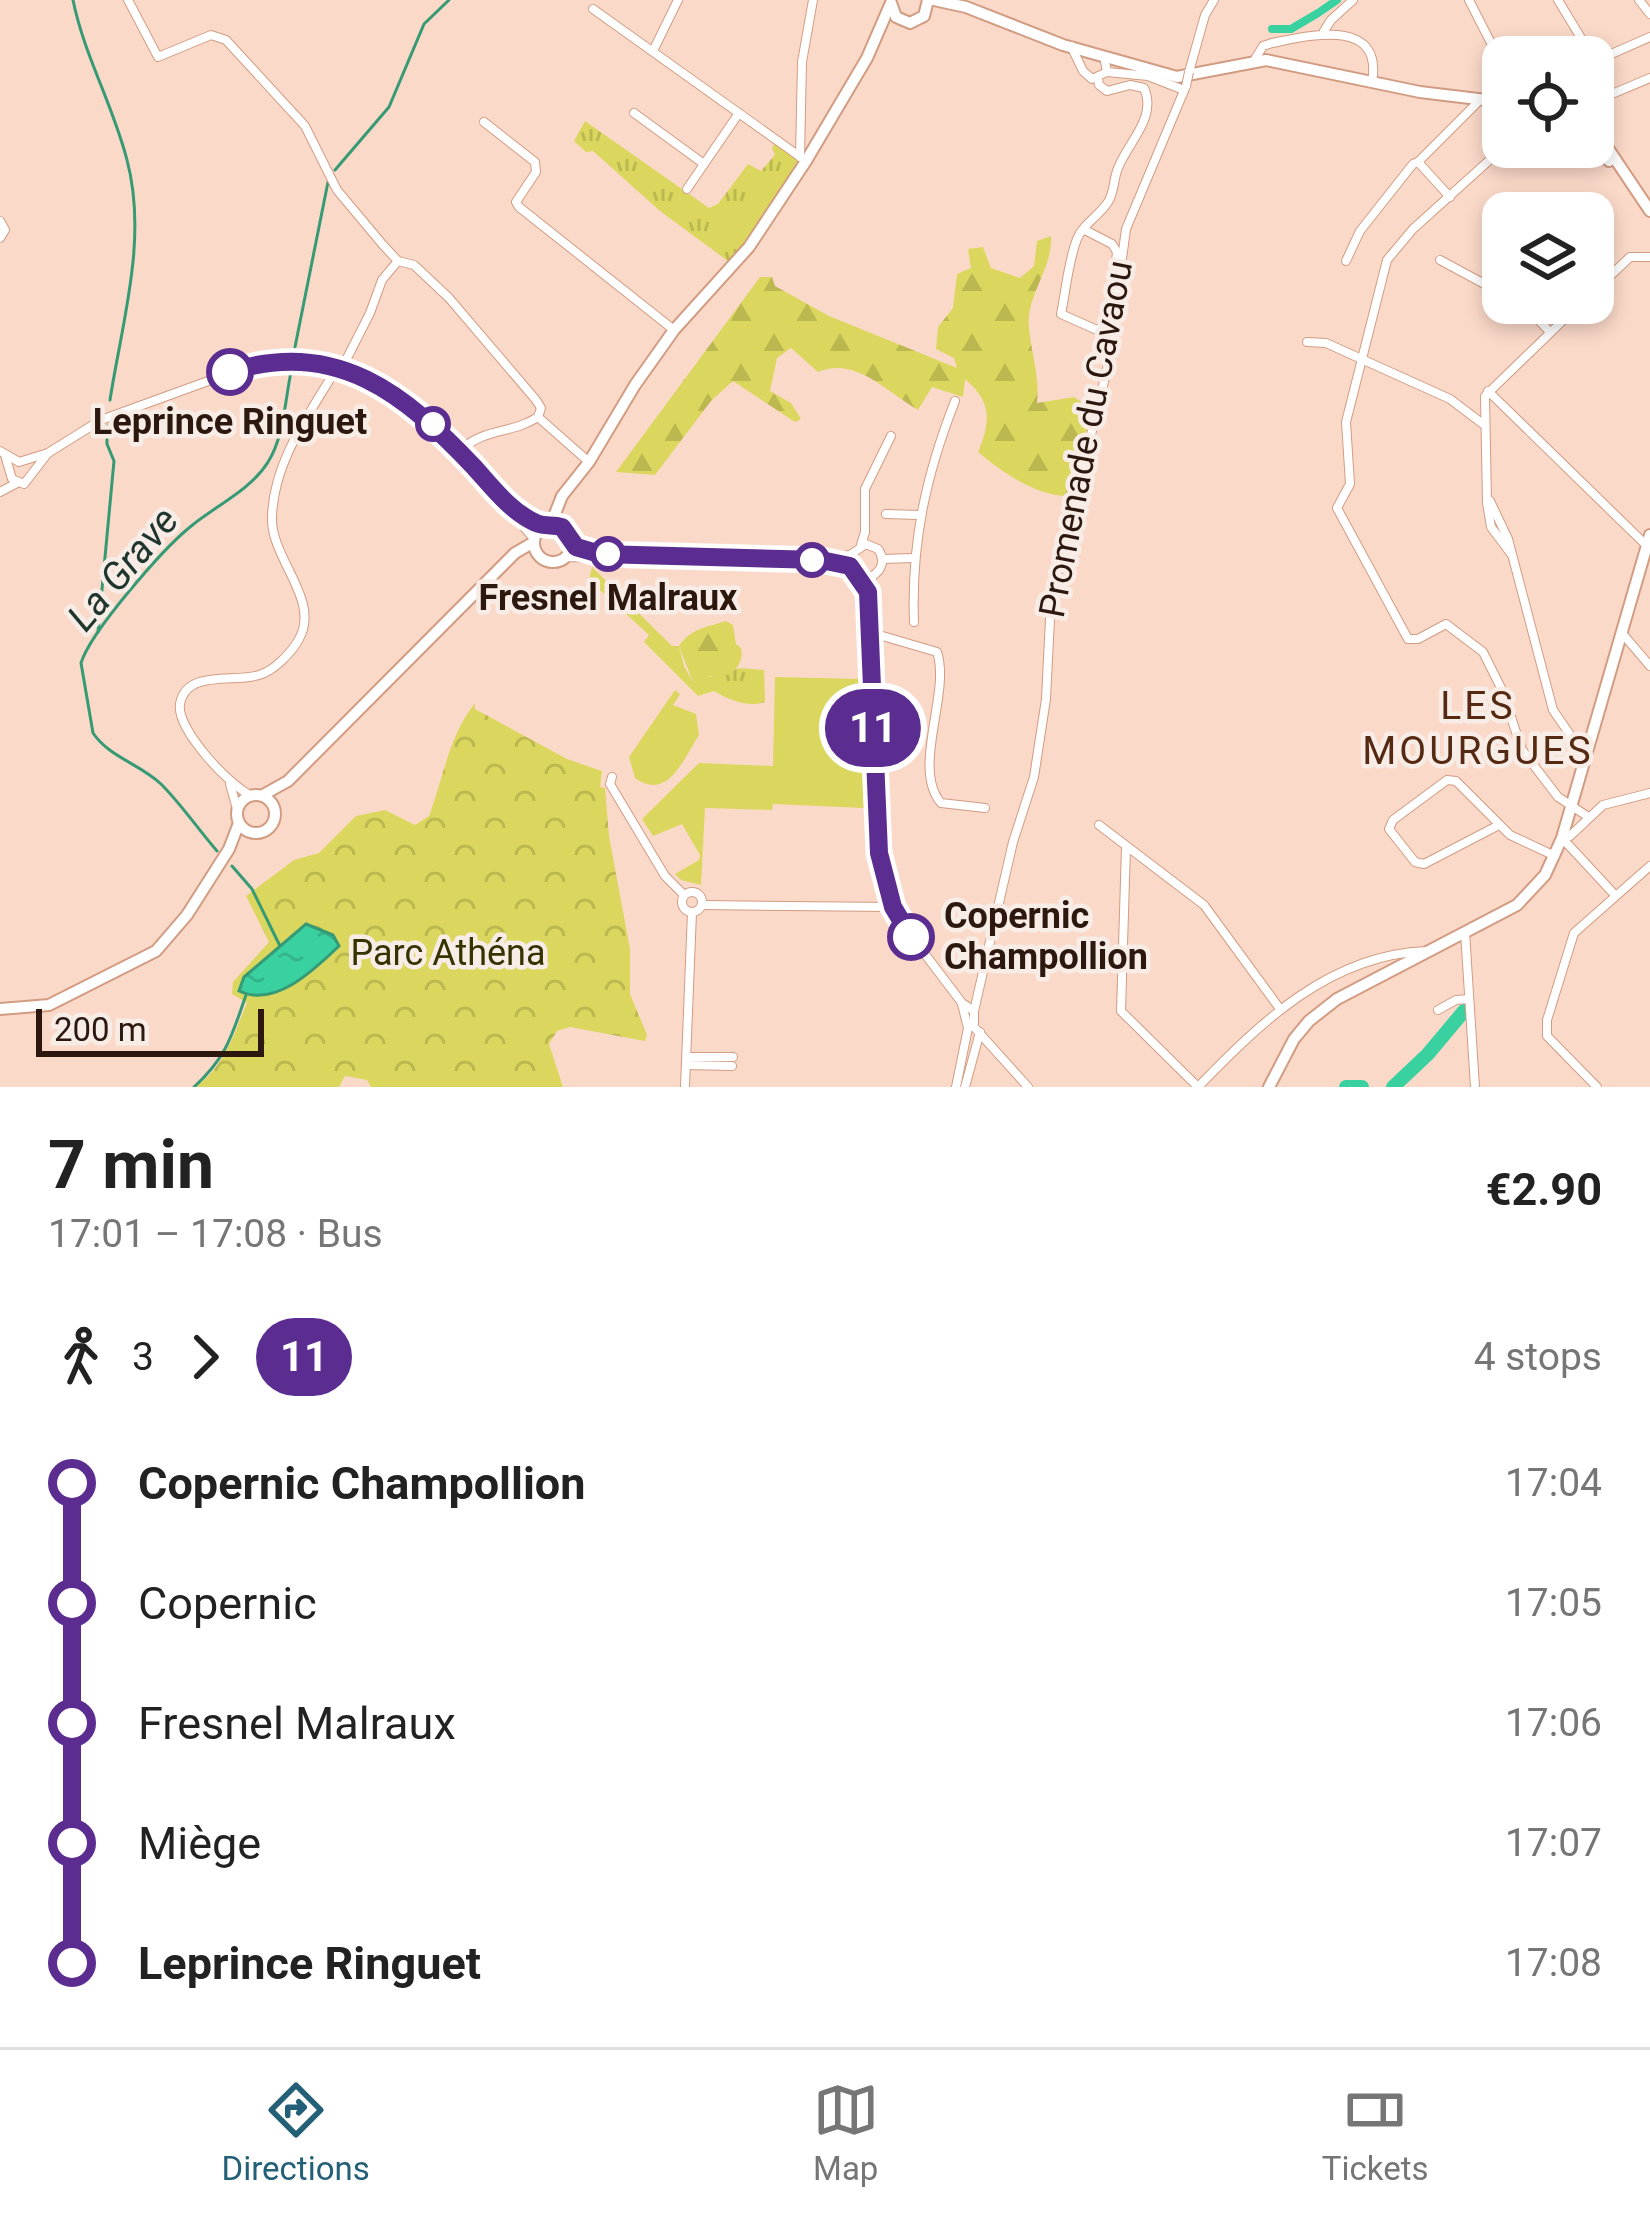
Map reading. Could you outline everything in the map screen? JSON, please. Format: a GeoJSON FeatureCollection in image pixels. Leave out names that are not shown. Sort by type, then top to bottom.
{"type":"FeatureCollection","features":[{"type":"Feature","properties":{"kind":"street"},"geometry":{"type":"LineString","coordinates":[[128,0],[158,57],[211,34],[226,40],[304,126],[337,190],[398,261],[414,265],[449,298],[541,408],[538,417],[480,434],[458,451]]}},
{"type":"Feature","properties":{"kind":"street"},"geometry":{"type":"LineString","coordinates":[[653,51],[678,0]]}},
{"type":"Feature","properties":{"kind":"street"},"geometry":{"type":"LineString","coordinates":[[803,159],[803,46],[813,0]]}},
{"type":"Feature","properties":{"kind":"street"},"geometry":{"type":"LineString","coordinates":[[229,849],[272,826],[274,806],[288,781],[507,562],[535,545],[552,526],[674,331],[749,247],[867,58],[892,28],[902,21],[916,22],[932,0],[966,7],[1186,82]]}},
{"type":"Feature","properties":{"kind":"street","name":"Promenade du Cavaou"},"geometry":{"type":"LineString","coordinates":[[974,1029],[974,1011],[1013,842],[1034,777],[1046,699],[1051,599],[1107,369],[1126,229],[1214,0]]}},
{"type":"Feature","properties":{"kind":"street"},"geometry":{"type":"LineString","coordinates":[[1324,32],[1353,0]]}},
{"type":"Feature","properties":{"kind":"street"},"geometry":{"type":"LineString","coordinates":[[1469,0],[1487,36]]}},
{"type":"Feature","properties":{"kind":"street"},"geometry":{"type":"LineString","coordinates":[[1558,0],[1578,36]]}},
{"type":"Feature","properties":{"kind":"street"},"geometry":{"type":"LineString","coordinates":[[1639,0],[1650,14]]}},
{"type":"Feature","properties":{"kind":"street"},"geometry":{"type":"LineString","coordinates":[[867,58],[891,3]]}},
{"type":"Feature","properties":{"kind":"street"},"geometry":{"type":"LineString","coordinates":[[891,3],[902,21]]}},
{"type":"Feature","properties":{"kind":"street"},"geometry":{"type":"LineString","coordinates":[[926,14],[966,7]]}},
{"type":"Feature","properties":{"kind":"street"},"geometry":{"type":"LineString","coordinates":[[593,9],[803,159]]}},
{"type":"Feature","properties":{"kind":"street"},"geometry":{"type":"LineString","coordinates":[[1255,59],[1263,46],[1324,32],[1347,34],[1363,46],[1373,68],[1372,83]]}},
{"type":"Feature","properties":{"kind":"street"},"geometry":{"type":"LineString","coordinates":[[1614,53],[1650,37]]}},
{"type":"Feature","properties":{"kind":"street"},"geometry":{"type":"LineString","coordinates":[[1069,45],[1083,70],[1098,79]]}},
{"type":"Feature","properties":{"kind":"street"},"geometry":{"type":"LineString","coordinates":[[1104,55],[1107,72]]}},
{"type":"Feature","properties":{"kind":"street"},"geometry":{"type":"LineString","coordinates":[[1098,79],[1107,72],[1186,82],[1255,59],[1480,100]]}},
{"type":"Feature","properties":{"kind":"street"},"geometry":{"type":"LineString","coordinates":[[1614,94],[1650,78]]}},
{"type":"Feature","properties":{"kind":"street"},"geometry":{"type":"LineString","coordinates":[[1083,229],[1118,252],[1109,324],[1097,330],[1061,314],[1074,249],[1083,229],[1110,200],[1118,167],[1149,108],[1144,88],[1130,85],[1107,91],[1098,79]]}},
{"type":"Feature","properties":{"kind":"street"},"geometry":{"type":"LineString","coordinates":[[1614,95],[1618,92]]}},
{"type":"Feature","properties":{"kind":"street"},"geometry":{"type":"LineString","coordinates":[[1446,95],[1482,98]]}},
{"type":"Feature","properties":{"kind":"street"},"geometry":{"type":"LineString","coordinates":[[1346,261],[1360,231],[1397,182],[1480,100]]}},
{"type":"Feature","properties":{"kind":"street"},"geometry":{"type":"LineString","coordinates":[[634,113],[704,164]]}},
{"type":"Feature","properties":{"kind":"street"},"geometry":{"type":"LineString","coordinates":[[687,189],[739,113]]}},
{"type":"Feature","properties":{"kind":"street"},"geometry":{"type":"LineString","coordinates":[[484,122],[535,162],[536,172],[516,202],[519,207],[674,331]]}},
{"type":"Feature","properties":{"kind":"street"},"geometry":{"type":"LineString","coordinates":[[1614,156],[1631,186]]}},
{"type":"Feature","properties":{"kind":"street"},"geometry":{"type":"LineString","coordinates":[[1418,162],[1450,197]]}},
{"type":"Feature","properties":{"kind":"street"},"geometry":{"type":"LineString","coordinates":[[1482,167],[1413,229],[1387,260],[1346,422],[1350,484],[1337,508],[1408,640],[1418,640],[1446,624],[1484,652],[1522,750],[1558,797],[1587,816]]}},
{"type":"Feature","properties":{"kind":"street"},"geometry":{"type":"LineString","coordinates":[[1614,167],[1650,211]]}},
{"type":"Feature","properties":{"kind":"street"},"geometry":{"type":"LineString","coordinates":[[0,222],[5,230],[0,238]]}},
{"type":"Feature","properties":{"kind":"street"},"geometry":{"type":"LineString","coordinates":[[1614,272],[1630,257],[1648,258]]}},
{"type":"Feature","properties":{"kind":"street"},"geometry":{"type":"LineString","coordinates":[[1440,260],[1482,283]]}},
{"type":"Feature","properties":{"kind":"street"},"geometry":{"type":"LineString","coordinates":[[274,806],[230,782],[182,722],[181,700],[196,683],[269,672],[299,640],[304,609],[275,545],[273,508],[287,453],[367,320],[382,280],[398,261]]}},
{"type":"Feature","properties":{"kind":"street"},"geometry":{"type":"LineString","coordinates":[[1542,324],[1550,332]]}},
{"type":"Feature","properties":{"kind":"street"},"geometry":{"type":"LineString","coordinates":[[1559,324],[1488,391],[1484,402],[1486,488],[1491,526],[1511,554],[1553,710],[1584,755]]}},
{"type":"Feature","properties":{"kind":"street"},"geometry":{"type":"LineString","coordinates":[[1307,342],[1326,344],[1450,399],[1485,426]]}},
{"type":"Feature","properties":{"kind":"street"},"geometry":{"type":"LineString","coordinates":[[0,490],[21,462],[48,453],[101,420],[244,368],[279,363],[338,369],[411,404],[507,503],[550,561],[653,556],[850,560],[866,544]]}},
{"type":"Feature","properties":{"kind":"street"},"geometry":{"type":"LineString","coordinates":[[1268,1087],[1309,1021],[1336,999],[1525,898],[1562,838],[1648,540],[1488,391]]}},
{"type":"Feature","properties":{"kind":"street"},"geometry":{"type":"LineString","coordinates":[[1450,399],[1484,402]]}},
{"type":"Feature","properties":{"kind":"street"},"geometry":{"type":"LineString","coordinates":[[914,622],[913,558],[919,515],[929,471],[955,400]]}},
{"type":"Feature","properties":{"kind":"street"},"geometry":{"type":"LineString","coordinates":[[538,417],[585,467]]}},
{"type":"Feature","properties":{"kind":"street"},"geometry":{"type":"LineString","coordinates":[[891,436],[865,489],[866,544],[883,559],[913,558]]}},
{"type":"Feature","properties":{"kind":"street"},"geometry":{"type":"LineString","coordinates":[[2,453],[13,477],[28,482],[48,453]]}},
{"type":"Feature","properties":{"kind":"street"},"geometry":{"type":"LineString","coordinates":[[2,453],[33,472]]}},
{"type":"Feature","properties":{"kind":"street"},"geometry":{"type":"LineString","coordinates":[[507,503],[552,526],[585,551],[653,556]]}},
{"type":"Feature","properties":{"kind":"street"},"geometry":{"type":"LineString","coordinates":[[886,514],[919,515]]}},
{"type":"Feature","properties":{"kind":"street"},"geometry":{"type":"LineString","coordinates":[[565,557],[571,543]]}},
{"type":"Feature","properties":{"kind":"street"},"geometry":{"type":"LineString","coordinates":[[866,576],[880,569],[883,559]]}},
{"type":"Feature","properties":{"kind":"street"},"geometry":{"type":"LineString","coordinates":[[850,560],[866,576],[868,592],[879,853],[893,907],[962,1003],[974,1029],[1028,1087]]}},
{"type":"Feature","properties":{"kind":"street"},"geometry":{"type":"LineString","coordinates":[[869,632],[938,652],[940,688],[930,737],[934,793],[941,803],[985,808]]}},
{"type":"Feature","properties":{"kind":"street"},"geometry":{"type":"LineString","coordinates":[[1621,632],[1650,666]]}},
{"type":"Feature","properties":{"kind":"street"},"geometry":{"type":"LineString","coordinates":[[612,777],[610,784],[665,877],[684,896],[684,908],[692,912]]}},
{"type":"Feature","properties":{"kind":"street"},"geometry":{"type":"LineString","coordinates":[[1499,825],[1420,864],[1389,830],[1393,820],[1447,780],[1456,781],[1510,835],[1555,856]]}},
{"type":"Feature","properties":{"kind":"street"},"geometry":{"type":"LineString","coordinates":[[0,1009],[40,1009],[146,958],[175,932],[229,849],[238,816],[256,795],[288,781]]}},
{"type":"Feature","properties":{"kind":"street"},"geometry":{"type":"LineString","coordinates":[[230,782],[238,816],[255,833]]}},
{"type":"Feature","properties":{"kind":"street"},"geometry":{"type":"LineString","coordinates":[[1562,838],[1612,800],[1650,793]]}},
{"type":"Feature","properties":{"kind":"street"},"geometry":{"type":"LineString","coordinates":[[1099,825],[1204,905],[1280,1009]]}},
{"type":"Feature","properties":{"kind":"street"},"geometry":{"type":"LineString","coordinates":[[1562,838],[1614,894]]}},
{"type":"Feature","properties":{"kind":"street"},"geometry":{"type":"LineString","coordinates":[[1126,847],[1121,1011],[1198,1087],[1280,1009],[1347,966],[1397,952],[1427,951]]}},
{"type":"Feature","properties":{"kind":"street"},"geometry":{"type":"LineString","coordinates":[[1598,1087],[1547,1036],[1546,1029],[1574,932],[1650,866]]}},
{"type":"Feature","properties":{"kind":"street"},"geometry":{"type":"LineString","coordinates":[[684,896],[697,892],[702,904]]}},
{"type":"Feature","properties":{"kind":"street"},"geometry":{"type":"LineString","coordinates":[[686,1087],[692,912],[702,904],[893,907]]}},
{"type":"Feature","properties":{"kind":"street"},"geometry":{"type":"LineString","coordinates":[[1466,932],[1475,1087]]}},
{"type":"Feature","properties":{"kind":"street"},"geometry":{"type":"LineString","coordinates":[[1438,1010],[1469,999]]}},
{"type":"Feature","properties":{"kind":"street"},"geometry":{"type":"LineString","coordinates":[[962,1003],[974,1011]]}},
{"type":"Feature","properties":{"kind":"street"},"geometry":{"type":"LineString","coordinates":[[961,1087],[974,1029]]}},
{"type":"Feature","properties":{"kind":"street"},"geometry":{"type":"LineString","coordinates":[[686,1061],[733,1062]]}},
{"type":"Feature","properties":{"kind":"green space"},"geometry":{"type":"Polygon","coordinates":[[[585,121],[709,208],[718,204],[748,164],[761,171],[775,155],[772,148],[777,140],[806,161],[732,264],[660,211],[593,151],[586,152],[574,141],[585,121]]]}},
{"type":"Feature","properties":{"kind":"green space"},"geometry":{"type":"Polygon","coordinates":[[[1051,236],[1029,327],[1037,403],[1074,397],[1094,411],[1067,482],[1073,496],[1035,489],[978,452],[986,412],[965,379],[963,397],[932,387],[918,410],[858,372],[832,368],[818,372],[791,348],[777,358],[770,391],[791,403],[801,419],[795,422],[733,381],[711,401],[655,475],[616,472],[760,277],[772,277],[775,286],[829,316],[957,368],[954,358],[936,349],[938,327],[953,308],[957,274],[971,268],[968,249],[983,247],[991,268],[1020,278],[1034,266],[1037,241],[1051,236]]]}},
{"type":"Feature","properties":{"kind":"green space"},"geometry":{"type":"Polygon","coordinates":[[[592,567],[672,646],[679,646],[693,682],[740,668],[764,670],[765,702],[739,702],[714,691],[698,696],[644,642],[649,635],[589,580],[592,567]]]}},
{"type":"Feature","properties":{"kind":"green space"},"geometry":{"type":"Polygon","coordinates":[[[726,621],[733,625],[741,648],[738,667],[723,676],[693,682],[679,646],[694,632],[726,621]]]}},
{"type":"Feature","properties":{"kind":"green space"},"geometry":{"type":"Polygon","coordinates":[[[775,677],[859,679],[862,744],[857,754],[862,761],[864,808],[773,804],[772,810],[705,808],[701,885],[681,880],[675,874],[700,855],[682,824],[653,836],[642,819],[699,763],[773,766],[775,677]]]}},
{"type":"Feature","properties":{"kind":"green space"},"geometry":{"type":"Polygon","coordinates":[[[675,690],[680,694],[673,705],[696,714],[699,735],[674,774],[657,785],[647,784],[635,778],[629,757],[675,690]]]}},
{"type":"Feature","properties":{"kind":"green space","name":"Parc Athéna"},"geometry":{"type":"Polygon","coordinates":[[[475,703],[475,709],[567,759],[602,771],[600,787],[605,788],[630,949],[630,994],[647,1035],[645,1041],[570,1027],[557,1031],[549,1044],[563,1087],[371,1087],[367,1080],[345,1076],[339,1087],[196,1087],[222,1059],[247,1003],[232,994],[233,982],[269,942],[246,896],[294,860],[319,853],[356,816],[385,810],[415,825],[429,816],[453,744],[475,703]]]}},
{"type":"Feature","properties":{"kind":"water"},"geometry":{"type":"Polygon","coordinates":[[[306,924],[333,935],[339,946],[280,991],[253,995],[239,991],[244,977],[306,924]]]}},
{"type":"Feature","properties":{"kind":"waterway"},"geometry":{"type":"LineString","coordinates":[[73,0],[121,140],[133,190],[131,280],[110,400]]}},
{"type":"Feature","properties":{"kind":"waterway","name":"La Grave"},"geometry":{"type":"LineString","coordinates":[[335,170],[389,107],[424,24],[449,0]]}},
{"type":"Feature","properties":{"kind":"waterway"},"geometry":{"type":"LineString","coordinates":[[1321,11],[1337,0]]}},
{"type":"Feature","properties":{"kind":"waterway"},"geometry":{"type":"LineString","coordinates":[[1272,29],[1291,29],[1318,13]]}},
{"type":"Feature","properties":{"kind":"waterway","name":"La Grave"},"geometry":{"type":"LineString","coordinates":[[295,347],[328,182]]}},
{"type":"Feature","properties":{"kind":"waterway","name":"La Grave"},"geometry":{"type":"LineString","coordinates":[[217,851],[161,784],[93,733],[81,663],[113,612],[163,553],[252,481],[268,462],[281,430],[291,372]]}},
{"type":"Feature","properties":{"kind":"waterway"},"geometry":{"type":"LineString","coordinates":[[98,632],[114,461],[107,426]]}},
{"type":"Feature","properties":{"kind":"waterway","name":"La Grave"},"geometry":{"type":"LineString","coordinates":[[232,866],[252,889],[280,946]]}},
{"type":"Feature","properties":{"kind":"waterway","name":"La Grave"},"geometry":{"type":"LineString","coordinates":[[194,1087],[221,1055],[246,995]]}},
{"type":"Feature","properties":{"kind":"waterway"},"geometry":{"type":"LineString","coordinates":[[1393,1087],[1464,1011]]}},
{"type":"Feature","properties":{"kind":"waterway"},"geometry":{"type":"LineString","coordinates":[[1346,1087],[1362,1087]]}},
{"type":"Feature","properties":{"kind":"bus line","name":"11"},"geometry":{"type":"LineString","coordinates":[[230,372],[256,365],[314,364],[375,383],[411,404],[433,424],[507,503],[530,520],[567,530],[571,543],[581,550],[821,560],[850,566],[868,592],[879,853],[893,907],[911,937]]}},
{"type":"Feature","properties":{"kind":"place","name":"Leprince Ringuet"},"geometry":{"type":"Point","coordinates":[230,372]}},
{"type":"Feature","properties":{"kind":"place","name":"Fresnel Malraux"},"geometry":{"type":"Point","coordinates":[608,554]}},
{"type":"Feature","properties":{"kind":"place","name":"Copernic Champollion"},"geometry":{"type":"Point","coordinates":[911,937]}},
{"type":"Feature","properties":{"kind":"district","name":"LES MOURGUES"},"geometry":{"type":"Point","coordinates":[1478,728]}}]}
